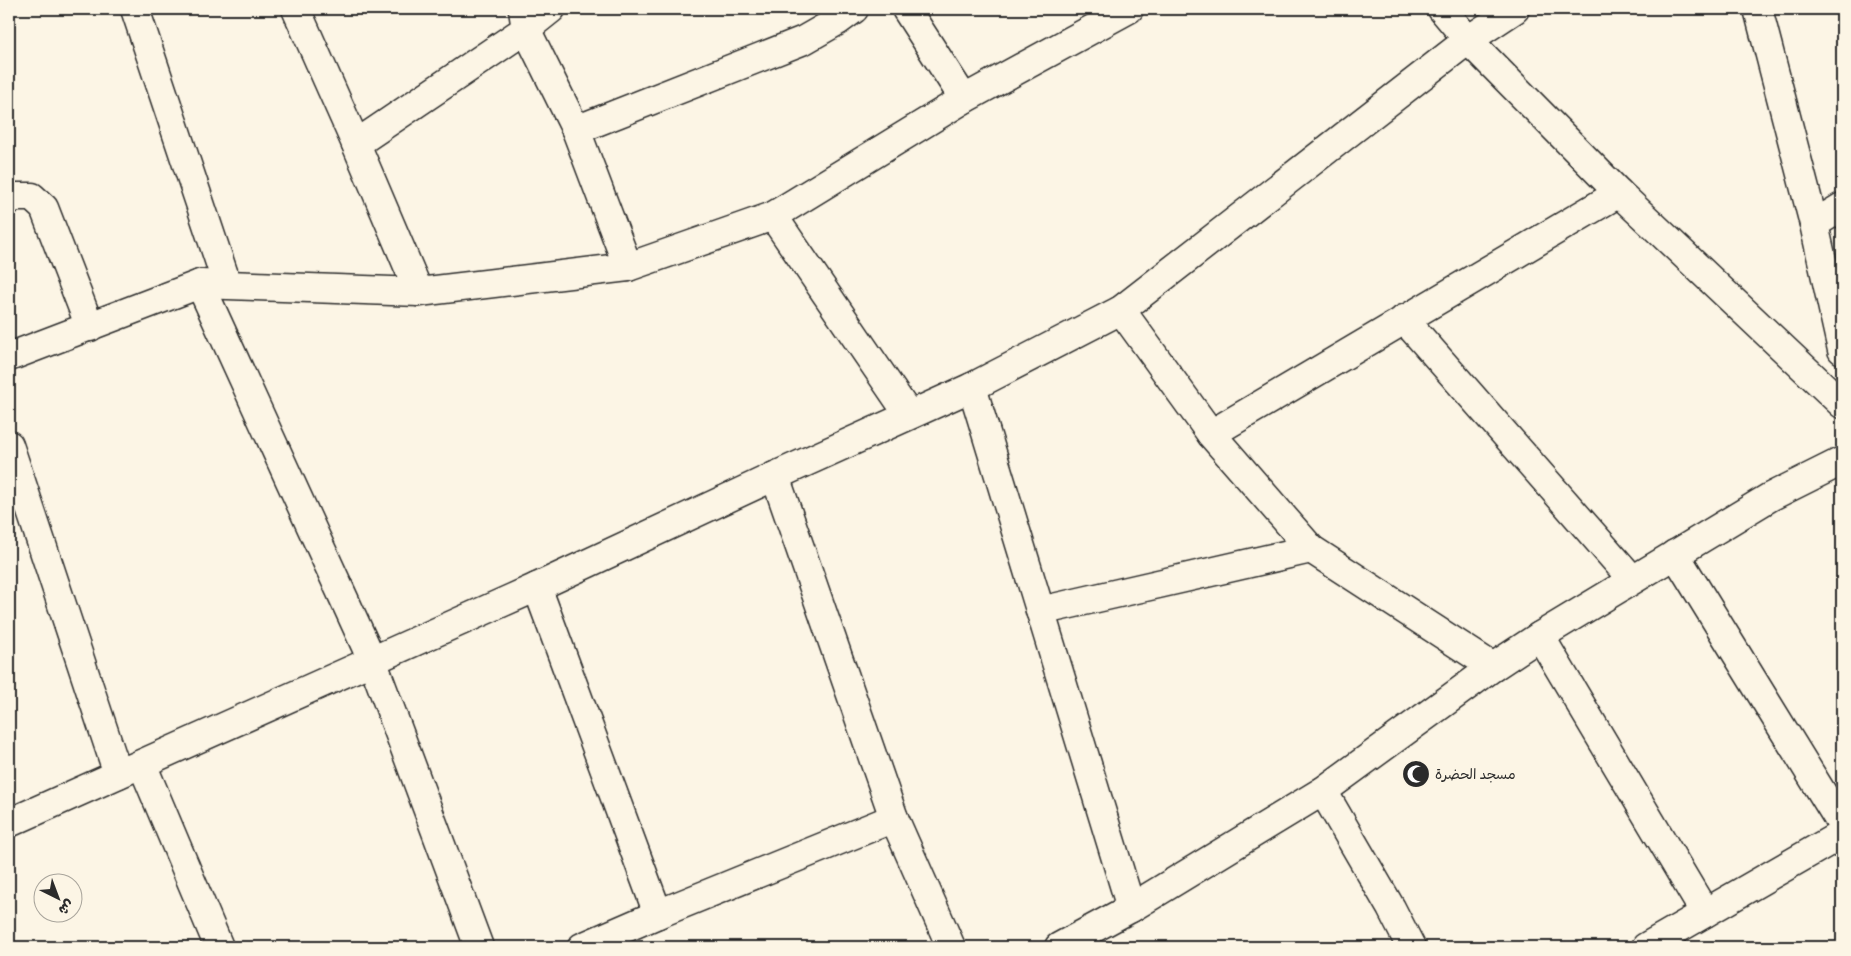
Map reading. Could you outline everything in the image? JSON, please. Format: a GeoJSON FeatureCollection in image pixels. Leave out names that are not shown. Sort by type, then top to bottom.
{"type":"FeatureCollection","features":[{"type":"Feature","properties":{"kind":"street"},"geometry":{"type":"LineString","coordinates":[[135,9],[213,284],[372,660],[479,947]]}},
{"type":"Feature","properties":{"kind":"street"},"geometry":{"type":"LineString","coordinates":[[296,9],[419,292]]}},
{"type":"Feature","properties":{"kind":"street"},"geometry":{"type":"LineString","coordinates":[[356,144],[525,19],[551,9]]}},
{"type":"Feature","properties":{"kind":"street"},"geometry":{"type":"LineString","coordinates":[[576,130],[804,40],[854,9]]}},
{"type":"Feature","properties":{"kind":"street"},"geometry":{"type":"LineString","coordinates":[[906,9],[964,99]]}},
{"type":"Feature","properties":{"kind":"street"},"geometry":{"type":"LineString","coordinates":[[9,357],[213,284],[419,292],[628,267],[773,216],[964,99],[1129,9]]}},
{"type":"Feature","properties":{"kind":"street"},"geometry":{"type":"LineString","coordinates":[[1442,9],[1468,40],[1619,193],[1842,404]]}},
{"type":"Feature","properties":{"kind":"street"},"geometry":{"type":"LineString","coordinates":[[9,823],[537,587],[774,476],[910,416],[972,387],[1121,310],[1468,40],[1515,9]]}},
{"type":"Feature","properties":{"kind":"street"},"geometry":{"type":"LineString","coordinates":[[1758,9],[1814,224],[1842,350]]}},
{"type":"Feature","properties":{"kind":"street"},"geometry":{"type":"LineString","coordinates":[[525,19],[576,130],[628,267]]}},
{"type":"Feature","properties":{"kind":"street"},"geometry":{"type":"LineString","coordinates":[[1211,434],[1619,193]]}},
{"type":"Feature","properties":{"kind":"street"},"geometry":{"type":"LineString","coordinates":[[9,200],[32,197],[44,208],[90,327]]}},
{"type":"Feature","properties":{"kind":"street"},"geometry":{"type":"LineString","coordinates":[[1814,224],[1842,207]]}},
{"type":"Feature","properties":{"kind":"street"},"geometry":{"type":"LineString","coordinates":[[773,216],[910,416]]}},
{"type":"Feature","properties":{"kind":"street"},"geometry":{"type":"LineString","coordinates":[[1121,310],[1211,434],[1312,549],[1493,667]]}},
{"type":"Feature","properties":{"kind":"street"},"geometry":{"type":"LineString","coordinates":[[1404,319],[1632,579]]}},
{"type":"Feature","properties":{"kind":"street"},"geometry":{"type":"LineString","coordinates":[[972,387],[1131,908]]}},
{"type":"Feature","properties":{"kind":"street"},"geometry":{"type":"LineString","coordinates":[[9,445],[130,769],[219,947]]}},
{"type":"Feature","properties":{"kind":"street"},"geometry":{"type":"LineString","coordinates":[[1059,947],[1131,908],[1323,790],[1493,667],[1540,636],[1770,497],[1842,461]]}},
{"type":"Feature","properties":{"kind":"street"},"geometry":{"type":"LineString","coordinates":[[774,476],[894,818],[951,947]]}},
{"type":"Feature","properties":{"kind":"street"},"geometry":{"type":"LineString","coordinates":[[1040,611],[1312,549]]}},
{"type":"Feature","properties":{"kind":"street"},"geometry":{"type":"LineString","coordinates":[[1675,554],[1842,825]]}},
{"type":"Feature","properties":{"kind":"street"},"geometry":{"type":"LineString","coordinates":[[537,587],[658,914]]}},
{"type":"Feature","properties":{"kind":"street"},"geometry":{"type":"LineString","coordinates":[[1540,636],[1705,913]]}},
{"type":"Feature","properties":{"kind":"street"},"geometry":{"type":"LineString","coordinates":[[1323,790],[1391,908],[1411,947]]}},
{"type":"Feature","properties":{"kind":"street"},"geometry":{"type":"LineString","coordinates":[[582,947],[894,818]]}},
{"type":"Feature","properties":{"kind":"street"},"geometry":{"type":"LineString","coordinates":[[1646,947],[1842,834]]}},
{"type":"Feature","properties":{"kind":"place","name":"مسجد الحضرة"},"geometry":{"type":"Point","coordinates":[1416,774]}}]}
